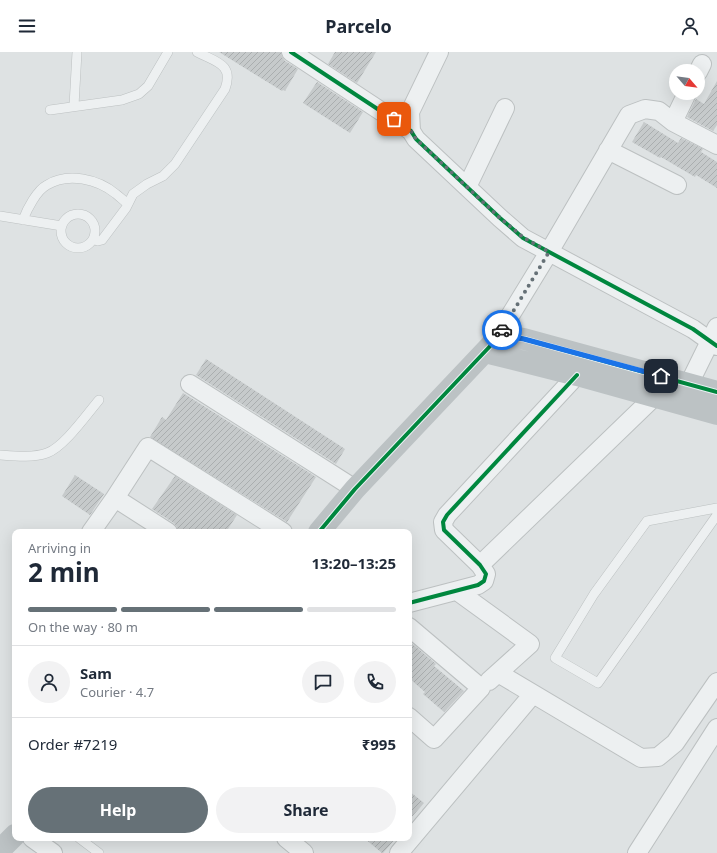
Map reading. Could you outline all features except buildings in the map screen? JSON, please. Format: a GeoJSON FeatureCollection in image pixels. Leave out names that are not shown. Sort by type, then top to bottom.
{"type":"FeatureCollection","features":[{"type":"Feature","properties":{"kind":"street"},"geometry":{"type":"LineString","coordinates":[[290,52],[313,58],[411,131],[416,139],[524,238],[674,318],[715,337],[689,384]]}},
{"type":"Feature","properties":{"kind":"street"},"geometry":{"type":"LineString","coordinates":[[411,131],[410,112],[439,52]]}},
{"type":"Feature","properties":{"kind":"street"},"geometry":{"type":"LineString","coordinates":[[673,122],[684,100]]}},
{"type":"Feature","properties":{"kind":"street"},"geometry":{"type":"LineString","coordinates":[[468,187],[505,108]]}},
{"type":"Feature","properties":{"kind":"street"},"geometry":{"type":"LineString","coordinates":[[322,529],[355,489],[489,347],[549,252],[629,115],[644,109],[659,111],[673,122],[717,145]]}},
{"type":"Feature","properties":{"kind":"street"},"geometry":{"type":"LineString","coordinates":[[608,150],[677,185]]}},
{"type":"Feature","properties":{"kind":"street"},"geometry":{"type":"LineString","coordinates":[[489,347],[507,336],[524,339],[717,392]]}},
{"type":"Feature","properties":{"kind":"street"},"geometry":{"type":"LineString","coordinates":[[489,347],[577,375],[717,414]]}},
{"type":"Feature","properties":{"kind":"street"},"geometry":{"type":"LineString","coordinates":[[412,602],[458,591],[478,585],[484,581],[486,574],[480,565],[444,530],[443,522],[447,515],[577,375]]}},
{"type":"Feature","properties":{"kind":"street"},"geometry":{"type":"LineString","coordinates":[[190,384],[355,489]]}},
{"type":"Feature","properties":{"kind":"street"},"geometry":{"type":"LineString","coordinates":[[480,565],[655,396]]}},
{"type":"Feature","properties":{"kind":"street"},"geometry":{"type":"LineString","coordinates":[[93,529],[148,447],[278,529]]}},
{"type":"Feature","properties":{"kind":"street"},"geometry":{"type":"LineString","coordinates":[[115,498],[163,529]]}},
{"type":"Feature","properties":{"kind":"street"},"geometry":{"type":"LineString","coordinates":[[412,721],[434,739],[481,688],[530,644],[458,591]]}},
{"type":"Feature","properties":{"kind":"street"},"geometry":{"type":"LineString","coordinates":[[412,630],[481,688]]}},
{"type":"Feature","properties":{"kind":"street"},"geometry":{"type":"LineString","coordinates":[[498,673],[641,758],[658,756],[674,743],[717,682]]}},
{"type":"Feature","properties":{"kind":"street"},"geometry":{"type":"LineString","coordinates":[[412,838],[533,694]]}},
{"type":"Feature","properties":{"kind":"street"},"geometry":{"type":"LineString","coordinates":[[637,853],[710,753],[717,728]]}},
{"type":"Feature","properties":{"kind":"street"},"geometry":{"type":"LineString","coordinates":[[0,850],[12,838]]}},
{"type":"Feature","properties":{"kind":"street"},"geometry":{"type":"LineString","coordinates":[[36,841],[53,853]]}},
{"type":"Feature","properties":{"kind":"street"},"geometry":{"type":"LineString","coordinates":[[290,841],[304,853]]}},
{"type":"Feature","properties":{"kind":"street"},"geometry":{"type":"LineString","coordinates":[[399,853],[409,841]]}},
{"type":"Feature","properties":{"kind":"lane"},"geometry":{"type":"LineString","coordinates":[[74,106],[77,52]]}},
{"type":"Feature","properties":{"kind":"lane"},"geometry":{"type":"LineString","coordinates":[[50,110],[122,100],[139,94],[148,86],[168,52]]}},
{"type":"Feature","properties":{"kind":"lane"},"geometry":{"type":"LineString","coordinates":[[93,239],[98,241],[102,240],[128,204],[133,194],[147,184],[163,176],[175,164],[225,89],[228,79],[227,71],[222,65],[203,53]]}},
{"type":"Feature","properties":{"kind":"lane"},"geometry":{"type":"LineString","coordinates":[[23,220],[30,203],[46,185],[70,178],[85,179],[107,188],[128,204]]}},
{"type":"Feature","properties":{"kind":"lane"},"geometry":{"type":"LineString","coordinates":[[82,214],[92,220],[95,231],[93,239],[88,245],[82,247],[72,246],[63,240],[62,226],[70,215],[82,214]]}},
{"type":"Feature","properties":{"kind":"lane"},"geometry":{"type":"LineString","coordinates":[[0,216],[62,226]]}},
{"type":"Feature","properties":{"kind":"lane"},"geometry":{"type":"LineString","coordinates":[[0,455],[23,456],[47,453],[64,442],[100,400]]}},
{"type":"Feature","properties":{"kind":"lane"},"geometry":{"type":"LineString","coordinates":[[717,508],[647,521],[594,594],[555,658],[598,683],[717,515]]}},
{"type":"Feature","properties":{"kind":"lane"},"geometry":{"type":"LineString","coordinates":[[84,841],[99,853]]}},
{"type":"Feature","properties":{"kind":"cycle path"},"geometry":{"type":"LineString","coordinates":[[291,52],[411,131],[416,139],[523,238],[693,329],[717,346]]}},
{"type":"Feature","properties":{"kind":"cycle path"},"geometry":{"type":"LineString","coordinates":[[322,529],[355,489],[494,342],[507,336],[524,339],[717,392]]}},
{"type":"Feature","properties":{"kind":"cycle path"},"geometry":{"type":"LineString","coordinates":[[412,602],[478,585],[484,581],[486,574],[480,565],[444,530],[443,522],[447,515],[577,375]]}},
{"type":"Feature","properties":{"kind":"way so far"},"geometry":{"type":"LineString","coordinates":[[394,119],[411,131],[416,139],[500,218],[524,238],[549,252],[502,330]]}},
{"type":"Feature","properties":{"kind":"route"},"geometry":{"type":"LineString","coordinates":[[502,330],[494,342],[507,336],[524,339],[661,376]]}}]}
